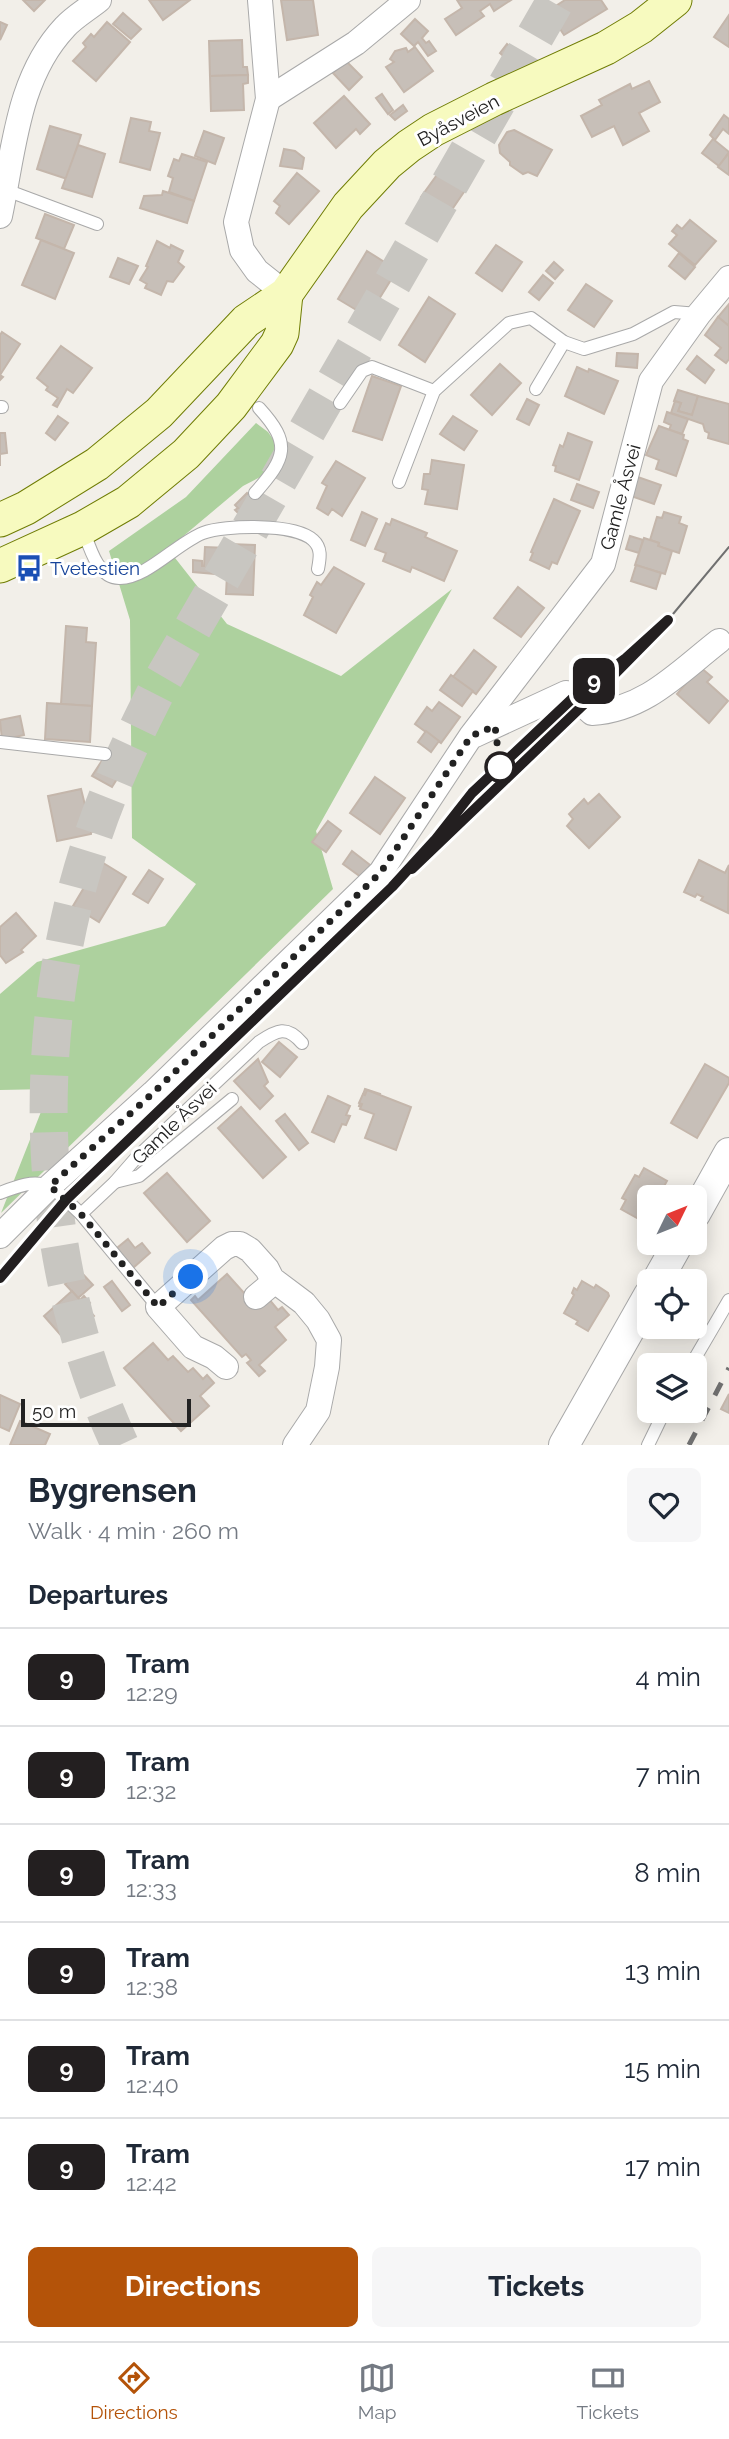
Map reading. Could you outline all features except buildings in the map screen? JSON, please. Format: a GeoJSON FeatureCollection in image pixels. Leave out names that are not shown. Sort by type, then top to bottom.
{"type":"FeatureCollection","features":[{"type":"Feature","properties":{"kind":"main road","name":"Byåsveien"},"geometry":{"type":"LineString","coordinates":[[0,520],[26,508],[97,464],[159,413],[246,321],[286,294],[348,206],[387,164],[409,146],[433,130],[494,99],[606,48],[641,27],[675,0]]}},
{"type":"Feature","properties":{"kind":"main road","name":"Byåsveien"},"geometry":{"type":"LineString","coordinates":[[0,566],[83,528],[128,502],[186,454],[231,406],[276,344],[282,333],[286,294]]}},
{"type":"Feature","properties":{"kind":"street"},"geometry":{"type":"LineString","coordinates":[[0,216],[26,92],[38,64],[65,27],[99,0]]}},
{"type":"Feature","properties":{"kind":"street"},"geometry":{"type":"LineString","coordinates":[[260,0],[268,99],[236,222],[242,250],[257,271],[286,294]]}},
{"type":"Feature","properties":{"kind":"street"},"geometry":{"type":"LineString","coordinates":[[268,99],[356,43],[408,0]]}},
{"type":"Feature","properties":{"kind":"street","name":"Gamle Åsvei"},"geometry":{"type":"LineString","coordinates":[[0,1236],[50,1186],[153,1093],[381,872],[471,736],[603,564],[651,381],[699,314],[729,278]]}},
{"type":"Feature","properties":{"kind":"street"},"geometry":{"type":"LineString","coordinates":[[471,736],[566,693],[592,713],[627,707],[666,685],[724,640]]}},
{"type":"Feature","properties":{"kind":"street"},"geometry":{"type":"LineString","coordinates":[[707,1192],[729,1153]]}},
{"type":"Feature","properties":{"kind":"street"},"geometry":{"type":"LineString","coordinates":[[226,1367],[214,1357],[194,1347],[158,1307],[232,1244],[240,1244],[250,1250],[267,1269],[264,1288],[304,1303],[329,1340],[318,1411],[295,1445]]}},
{"type":"Feature","properties":{"kind":"street"},"geometry":{"type":"LineString","coordinates":[[564,1445],[637,1316]]}},
{"type":"Feature","properties":{"kind":"lane"},"geometry":{"type":"LineString","coordinates":[[6,190],[97,224]]}},
{"type":"Feature","properties":{"kind":"lane"},"geometry":{"type":"LineString","coordinates":[[399,482],[434,391],[509,323],[531,318],[564,342],[584,349],[633,334],[674,312],[699,314]]}},
{"type":"Feature","properties":{"kind":"lane"},"geometry":{"type":"LineString","coordinates":[[536,389],[564,342]]}},
{"type":"Feature","properties":{"kind":"lane"},"geometry":{"type":"LineString","coordinates":[[340,403],[362,371],[372,367],[434,391]]}},
{"type":"Feature","properties":{"kind":"lane"},"geometry":{"type":"LineString","coordinates":[[255,493],[279,459],[282,440],[274,425],[259,408]]}},
{"type":"Feature","properties":{"kind":"lane"},"geometry":{"type":"LineString","coordinates":[[83,528],[99,564],[106,574],[117,578],[135,575],[203,533],[223,528],[270,528],[303,534],[315,541],[321,554],[318,569]]}},
{"type":"Feature","properties":{"kind":"lane"},"geometry":{"type":"LineString","coordinates":[[0,742],[105,754]]}},
{"type":"Feature","properties":{"kind":"lane","name":"Gamle Åsvei"},"geometry":{"type":"LineString","coordinates":[[81,1214],[259,1042],[282,1031],[294,1034],[302,1044]]}},
{"type":"Feature","properties":{"kind":"lane","name":"Gamle Åsvei"},"geometry":{"type":"LineString","coordinates":[[116,1182],[139,1177],[232,1099]]}},
{"type":"Feature","properties":{"kind":"lane"},"geometry":{"type":"LineString","coordinates":[[0,1193],[37,1182],[50,1186],[81,1214],[158,1307]]}},
{"type":"Feature","properties":{"kind":"lane"},"geometry":{"type":"LineString","coordinates":[[698,1353],[729,1300]]}},
{"type":"Feature","properties":{"kind":"lane"},"geometry":{"type":"LineString","coordinates":[[648,1445],[659,1423]]}},
{"type":"Feature","properties":{"kind":"green space"},"geometry":{"type":"Polygon","coordinates":[[[256,423],[268,432],[275,442],[274,454],[264,475],[243,486],[168,549],[227,624],[341,676],[452,589],[316,831],[333,889],[1,1213],[50,1089],[0,1090],[0,994],[37,962],[165,926],[196,884],[132,838],[130,620],[109,551],[186,497],[256,423]]]}},
{"type":"Feature","properties":{"kind":"tunnel"},"geometry":{"type":"LineString","coordinates":[[120,1445],[91,1373],[70,1298],[56,1220],[49,1142],[50,1063],[58,985],[72,908],[94,833],[123,759],[158,688],[556,0]]}},
{"type":"Feature","properties":{"kind":"tram line"},"geometry":{"type":"LineString","coordinates":[[0,1278],[66,1200],[622,668],[668,620],[729,547]]}},
{"type":"Feature","properties":{"kind":"tram line","name":"9"},"geometry":{"type":"LineString","coordinates":[[0,1278],[66,1200],[392,887],[435,840],[472,793],[574,697],[626,658],[668,620],[622,668],[412,869]]}},
{"type":"Feature","properties":{"kind":"tram line"},"geometry":{"type":"LineString","coordinates":[[444,829],[472,793],[574,697],[604,674]]}},
{"type":"Feature","properties":{"kind":"railway"},"geometry":{"type":"LineString","coordinates":[[689,1445],[729,1368]]}},
{"type":"Feature","properties":{"kind":"place","name":"Tvetestien"},"geometry":{"type":"Point","coordinates":[29,568]}},
{"type":"Feature","properties":{"kind":"route"},"geometry":{"type":"LineString","coordinates":[[191,1277],[158,1307],[81,1214],[50,1186],[153,1093],[381,872],[471,736],[495,726],[500,767]]}}]}
